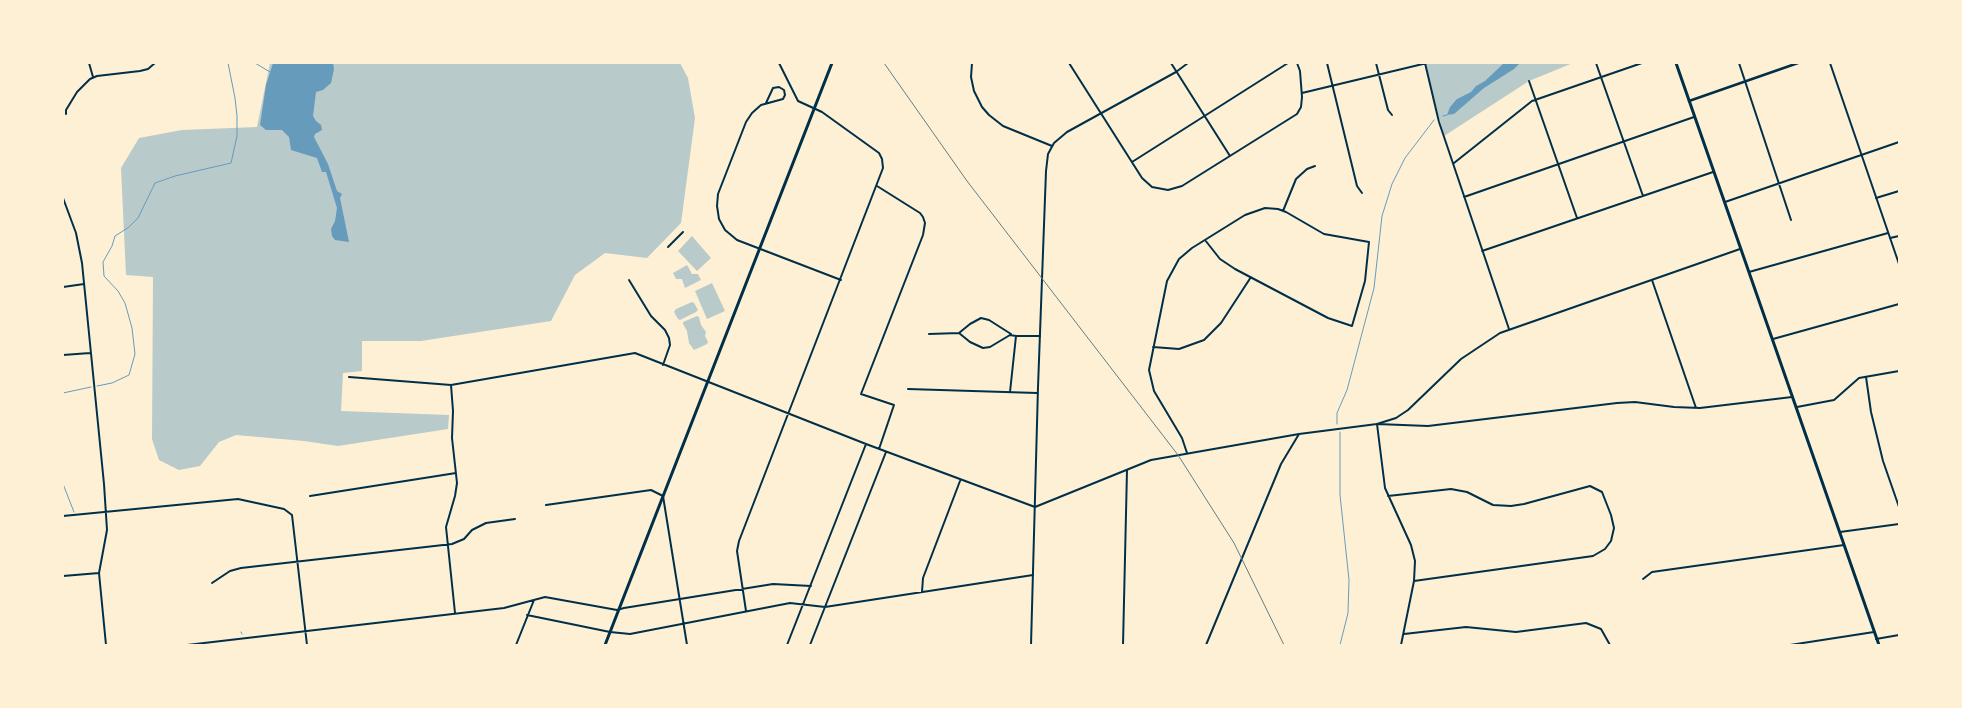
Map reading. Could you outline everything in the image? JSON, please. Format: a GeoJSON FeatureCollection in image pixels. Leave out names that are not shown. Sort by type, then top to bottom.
{"type":"FeatureCollection","features":[{"type":"Feature","properties":{"kind":"main road"},"geometry":{"type":"LineString","coordinates":[[605,645],[832,63]]}},
{"type":"Feature","properties":{"kind":"main road"},"geometry":{"type":"LineString","coordinates":[[1676,63],[1879,645]]}},
{"type":"Feature","properties":{"kind":"main road"},"geometry":{"type":"LineString","coordinates":[[1689,102],[1798,63]]}},
{"type":"Feature","properties":{"kind":"street"},"geometry":{"type":"LineString","coordinates":[[88,63],[93,77]]}},
{"type":"Feature","properties":{"kind":"street"},"geometry":{"type":"LineString","coordinates":[[66,114],[66,110],[77,92],[93,77],[140,71],[155,63]]}},
{"type":"Feature","properties":{"kind":"street"},"geometry":{"type":"LineString","coordinates":[[746,611],[737,551],[738,544],[883,168],[882,159],[879,153],[825,114],[802,104],[795,98],[779,63]]}},
{"type":"Feature","properties":{"kind":"street"},"geometry":{"type":"LineString","coordinates":[[972,63],[971,77],[974,91],[982,107],[989,115],[1003,126],[1052,146]]}},
{"type":"Feature","properties":{"kind":"street"},"geometry":{"type":"LineString","coordinates":[[1069,63],[1145,182],[1159,190],[1179,188],[1297,114],[1302,104],[1300,72],[1297,63]]}},
{"type":"Feature","properties":{"kind":"street"},"geometry":{"type":"LineString","coordinates":[[1171,63],[1230,156]]}},
{"type":"Feature","properties":{"kind":"street"},"geometry":{"type":"LineString","coordinates":[[1031,645],[1038,393],[1046,171],[1048,154],[1052,146],[1067,132],[1176,72],[1188,63]]}},
{"type":"Feature","properties":{"kind":"street"},"geometry":{"type":"LineString","coordinates":[[1131,162],[1288,63]]}},
{"type":"Feature","properties":{"kind":"street"},"geometry":{"type":"LineString","coordinates":[[1327,63],[1357,186],[1362,193]]}},
{"type":"Feature","properties":{"kind":"street"},"geometry":{"type":"LineString","coordinates":[[1376,63],[1388,110],[1392,115]]}},
{"type":"Feature","properties":{"kind":"street"},"geometry":{"type":"LineString","coordinates":[[1302,93],[1426,63],[1439,122],[1509,329]]}},
{"type":"Feature","properties":{"kind":"street"},"geometry":{"type":"LineString","coordinates":[[1596,63],[1643,196]]}},
{"type":"Feature","properties":{"kind":"street"},"geometry":{"type":"LineString","coordinates":[[1453,164],[1536,99],[1642,63]]}},
{"type":"Feature","properties":{"kind":"street"},"geometry":{"type":"LineString","coordinates":[[1739,63],[1791,220]]}},
{"type":"Feature","properties":{"kind":"street"},"geometry":{"type":"LineString","coordinates":[[1830,63],[1899,264]]}},
{"type":"Feature","properties":{"kind":"street"},"geometry":{"type":"LineString","coordinates":[[1529,81],[1577,218]]}},
{"type":"Feature","properties":{"kind":"street"},"geometry":{"type":"LineString","coordinates":[[766,103],[773,88],[779,87],[784,90],[784,98],[781,101],[766,103],[755,110],[746,122],[720,187],[716,202],[719,219],[728,233],[737,240],[840,280]]}},
{"type":"Feature","properties":{"kind":"street"},"geometry":{"type":"LineString","coordinates":[[1464,197],[1694,117]]}},
{"type":"Feature","properties":{"kind":"street"},"geometry":{"type":"LineString","coordinates":[[1724,202],[1899,142]]}},
{"type":"Feature","properties":{"kind":"street"},"geometry":{"type":"LineString","coordinates":[[1283,211],[1296,179],[1306,169],[1315,166]]}},
{"type":"Feature","properties":{"kind":"street"},"geometry":{"type":"LineString","coordinates":[[1482,251],[1713,172]]}},
{"type":"Feature","properties":{"kind":"street"},"geometry":{"type":"LineString","coordinates":[[877,186],[920,213],[924,217],[925,223],[923,235],[861,394],[894,405],[879,449]]}},
{"type":"Feature","properties":{"kind":"street"},"geometry":{"type":"LineString","coordinates":[[1876,198],[1899,191]]}},
{"type":"Feature","properties":{"kind":"street"},"geometry":{"type":"LineString","coordinates":[[63,198],[76,233],[84,284],[106,511],[107,530],[99,574],[106,645]]}},
{"type":"Feature","properties":{"kind":"street"},"geometry":{"type":"LineString","coordinates":[[1187,453],[1182,438],[1152,387],[1149,370],[1169,274],[1182,256],[1205,240],[1255,210],[1265,208],[1283,211],[1324,234],[1369,242],[1365,281],[1352,326],[1328,318],[1220,259],[1205,240]]}},
{"type":"Feature","properties":{"kind":"street"},"geometry":{"type":"LineString","coordinates":[[668,246],[683,232]]}},
{"type":"Feature","properties":{"kind":"street"},"geometry":{"type":"LineString","coordinates":[[1748,272],[1888,233]]}},
{"type":"Feature","properties":{"kind":"street"},"geometry":{"type":"LineString","coordinates":[[1890,238],[1899,236]]}},
{"type":"Feature","properties":{"kind":"street"},"geometry":{"type":"LineString","coordinates":[[1377,424],[1396,418],[1405,412],[1461,359],[1490,339],[1509,329],[1740,249]]}},
{"type":"Feature","properties":{"kind":"street"},"geometry":{"type":"LineString","coordinates":[[1153,347],[1168,349],[1185,348],[1207,338],[1230,311],[1251,277]]}},
{"type":"Feature","properties":{"kind":"street"},"geometry":{"type":"LineString","coordinates":[[629,280],[651,316],[665,330],[669,338],[670,345],[663,365]]}},
{"type":"Feature","properties":{"kind":"street"},"geometry":{"type":"LineString","coordinates":[[1652,280],[1696,408]]}},
{"type":"Feature","properties":{"kind":"street"},"geometry":{"type":"LineString","coordinates":[[63,287],[84,284]]}},
{"type":"Feature","properties":{"kind":"street"},"geometry":{"type":"LineString","coordinates":[[1772,339],[1899,304]]}},
{"type":"Feature","properties":{"kind":"street"},"geometry":{"type":"LineString","coordinates":[[929,334],[959,333],[970,324],[981,318],[989,320],[1007,333],[1016,336]]}},
{"type":"Feature","properties":{"kind":"street"},"geometry":{"type":"LineString","coordinates":[[959,333],[970,342],[982,348],[990,347],[1010,335],[1040,336]]}},
{"type":"Feature","properties":{"kind":"street"},"geometry":{"type":"LineString","coordinates":[[1010,392],[1016,336]]}},
{"type":"Feature","properties":{"kind":"street"},"geometry":{"type":"LineString","coordinates":[[63,355],[90,353]]}},
{"type":"Feature","properties":{"kind":"street"},"geometry":{"type":"LineString","coordinates":[[349,377],[451,385],[632,353],[960,481],[1035,507],[1151,460],[1299,434],[1377,424],[1428,426],[1626,402],[1696,408],[1792,397]]}},
{"type":"Feature","properties":{"kind":"street"},"geometry":{"type":"LineString","coordinates":[[1796,407],[1834,400],[1854,381],[1866,377],[1899,372]]}},
{"type":"Feature","properties":{"kind":"street"},"geometry":{"type":"LineString","coordinates":[[1866,377],[1871,412],[1883,461],[1899,507]]}},
{"type":"Feature","properties":{"kind":"street"},"geometry":{"type":"LineString","coordinates":[[451,385],[453,411],[452,438],[456,473],[456,490],[446,524],[455,613]]}},
{"type":"Feature","properties":{"kind":"street"},"geometry":{"type":"LineString","coordinates":[[908,390],[1038,393]]}},
{"type":"Feature","properties":{"kind":"street"},"geometry":{"type":"LineString","coordinates":[[1377,424],[1384,480],[1388,496],[1413,553],[1415,565],[1414,581],[1401,645]]}},
{"type":"Feature","properties":{"kind":"street"},"geometry":{"type":"LineString","coordinates":[[1206,645],[1281,464],[1299,434]]}},
{"type":"Feature","properties":{"kind":"street"},"geometry":{"type":"LineString","coordinates":[[787,645],[866,444]]}},
{"type":"Feature","properties":{"kind":"street"},"geometry":{"type":"LineString","coordinates":[[810,645],[886,452]]}},
{"type":"Feature","properties":{"kind":"street"},"geometry":{"type":"LineString","coordinates":[[1123,645],[1127,469]]}},
{"type":"Feature","properties":{"kind":"street"},"geometry":{"type":"LineString","coordinates":[[310,496],[456,473]]}},
{"type":"Feature","properties":{"kind":"street"},"geometry":{"type":"LineString","coordinates":[[922,592],[923,578],[960,481]]}},
{"type":"Feature","properties":{"kind":"street"},"geometry":{"type":"LineString","coordinates":[[1388,496],[1451,489],[1467,492],[1493,505],[1511,506],[1524,504],[1583,487],[1595,487],[1603,494],[1614,528],[1613,535],[1608,546],[1595,556],[1414,581]]}},
{"type":"Feature","properties":{"kind":"street"},"geometry":{"type":"LineString","coordinates":[[546,505],[651,490],[663,496],[685,623],[687,645]]}},
{"type":"Feature","properties":{"kind":"street"},"geometry":{"type":"LineString","coordinates":[[63,516],[238,499],[284,509],[292,515],[306,645]]}},
{"type":"Feature","properties":{"kind":"street"},"geometry":{"type":"LineString","coordinates":[[212,583],[233,570],[298,561],[447,545],[457,542],[476,528],[486,523],[515,519]]}},
{"type":"Feature","properties":{"kind":"street"},"geometry":{"type":"LineString","coordinates":[[1840,532],[1899,524]]}},
{"type":"Feature","properties":{"kind":"street"},"geometry":{"type":"LineString","coordinates":[[1643,579],[1652,572],[1844,545]]}},
{"type":"Feature","properties":{"kind":"street"},"geometry":{"type":"LineString","coordinates":[[63,576],[99,574]]}},
{"type":"Feature","properties":{"kind":"street"},"geometry":{"type":"LineString","coordinates":[[527,615],[610,632],[630,634],[790,603],[825,606],[1033,575]]}},
{"type":"Feature","properties":{"kind":"street"},"geometry":{"type":"LineString","coordinates":[[187,645],[509,607],[545,597],[611,610],[619,610],[779,584],[811,586]]}},
{"type":"Feature","properties":{"kind":"street"},"geometry":{"type":"LineString","coordinates":[[516,645],[534,600]]}},
{"type":"Feature","properties":{"kind":"street"},"geometry":{"type":"LineString","coordinates":[[1404,634],[1470,627],[1516,632],[1589,623],[1601,629],[1610,645]]}},
{"type":"Feature","properties":{"kind":"street"},"geometry":{"type":"LineString","coordinates":[[1790,645],[1874,632]]}},
{"type":"Feature","properties":{"kind":"street"},"geometry":{"type":"LineString","coordinates":[[1876,639],[1899,635]]}},
{"type":"Feature","properties":{"kind":"shaded area"},"geometry":{"type":"Polygon","coordinates":[[[270,63],[680,63],[688,78],[695,118],[681,223],[647,258],[605,253],[575,275],[551,321],[421,341],[362,341],[362,371],[343,373],[341,411],[449,415],[448,429],[338,446],[304,441],[236,435],[219,442],[200,466],[179,470],[159,460],[152,439],[153,277],[126,275],[121,168],[139,138],[182,130],[257,127],[270,63]]]}},
{"type":"Feature","properties":{"kind":"shaded area"},"geometry":{"type":"Polygon","coordinates":[[[1573,63],[1529,81],[1444,136],[1425,64],[1573,63]]]}},
{"type":"Feature","properties":{"kind":"shaded area"},"geometry":{"type":"Polygon","coordinates":[[[692,236],[711,258],[697,271],[678,251],[692,236]]]}},
{"type":"Feature","properties":{"kind":"shaded area"},"geometry":{"type":"Polygon","coordinates":[[[687,265],[692,274],[698,274],[701,280],[685,288],[682,279],[676,279],[673,273],[687,265]]]}},
{"type":"Feature","properties":{"kind":"shaded area"},"geometry":{"type":"Polygon","coordinates":[[[712,283],[725,311],[707,319],[695,291],[712,283]]]}},
{"type":"Feature","properties":{"kind":"shaded area"},"geometry":{"type":"Polygon","coordinates":[[[692,302],[698,310],[680,320],[678,319],[674,312],[676,309],[692,302]]]}},
{"type":"Feature","properties":{"kind":"shaded area"},"geometry":{"type":"Polygon","coordinates":[[[697,316],[699,317],[701,325],[706,332],[705,336],[708,342],[707,344],[694,350],[689,343],[687,331],[683,322],[697,316]]]}},
{"type":"Feature","properties":{"kind":"water"},"geometry":{"type":"Polygon","coordinates":[[[273,63],[333,63],[334,69],[331,83],[323,90],[316,92],[313,116],[321,125],[322,130],[315,134],[314,137],[328,164],[337,191],[342,194],[340,198],[349,242],[335,240],[332,236],[331,229],[335,221],[337,208],[326,172],[322,172],[317,158],[291,150],[289,137],[282,130],[266,130],[260,125],[266,85],[273,63]]]}},
{"type":"Feature","properties":{"kind":"water"},"geometry":{"type":"Polygon","coordinates":[[[1504,63],[1520,63],[1514,69],[1484,88],[1454,114],[1447,115],[1450,107],[1457,99],[1471,92],[1476,86],[1485,81],[1504,63]]]}},
{"type":"Feature","properties":{"kind":"waterway"},"geometry":{"type":"LineString","coordinates":[[97,386],[112,383],[129,375],[135,354],[132,328],[125,303],[118,291],[104,276],[103,262],[112,246],[115,236],[129,227],[138,218],[155,183],[175,176],[231,163],[237,136],[237,116],[228,63]]}},
{"type":"Feature","properties":{"kind":"waterway"},"geometry":{"type":"LineString","coordinates":[[255,63],[270,72]]}},
{"type":"Feature","properties":{"kind":"waterway"},"geometry":{"type":"LineString","coordinates":[[1443,116],[1447,115]]}},
{"type":"Feature","properties":{"kind":"waterway"},"geometry":{"type":"LineString","coordinates":[[1337,424],[1337,413],[1347,390],[1374,288],[1382,216],[1392,184],[1405,158],[1434,120]]}},
{"type":"Feature","properties":{"kind":"waterway"},"geometry":{"type":"LineString","coordinates":[[63,393],[91,387]]}},
{"type":"Feature","properties":{"kind":"waterway"},"geometry":{"type":"LineString","coordinates":[[1340,432],[1340,495],[1349,580],[1348,613],[1340,645]]}},
{"type":"Feature","properties":{"kind":"waterway"},"geometry":{"type":"LineString","coordinates":[[63,484],[74,512]]}},
{"type":"Feature","properties":{"kind":"railway"},"geometry":{"type":"LineString","coordinates":[[884,63],[967,181],[1178,455],[1234,543],[1284,645]]}}]}
